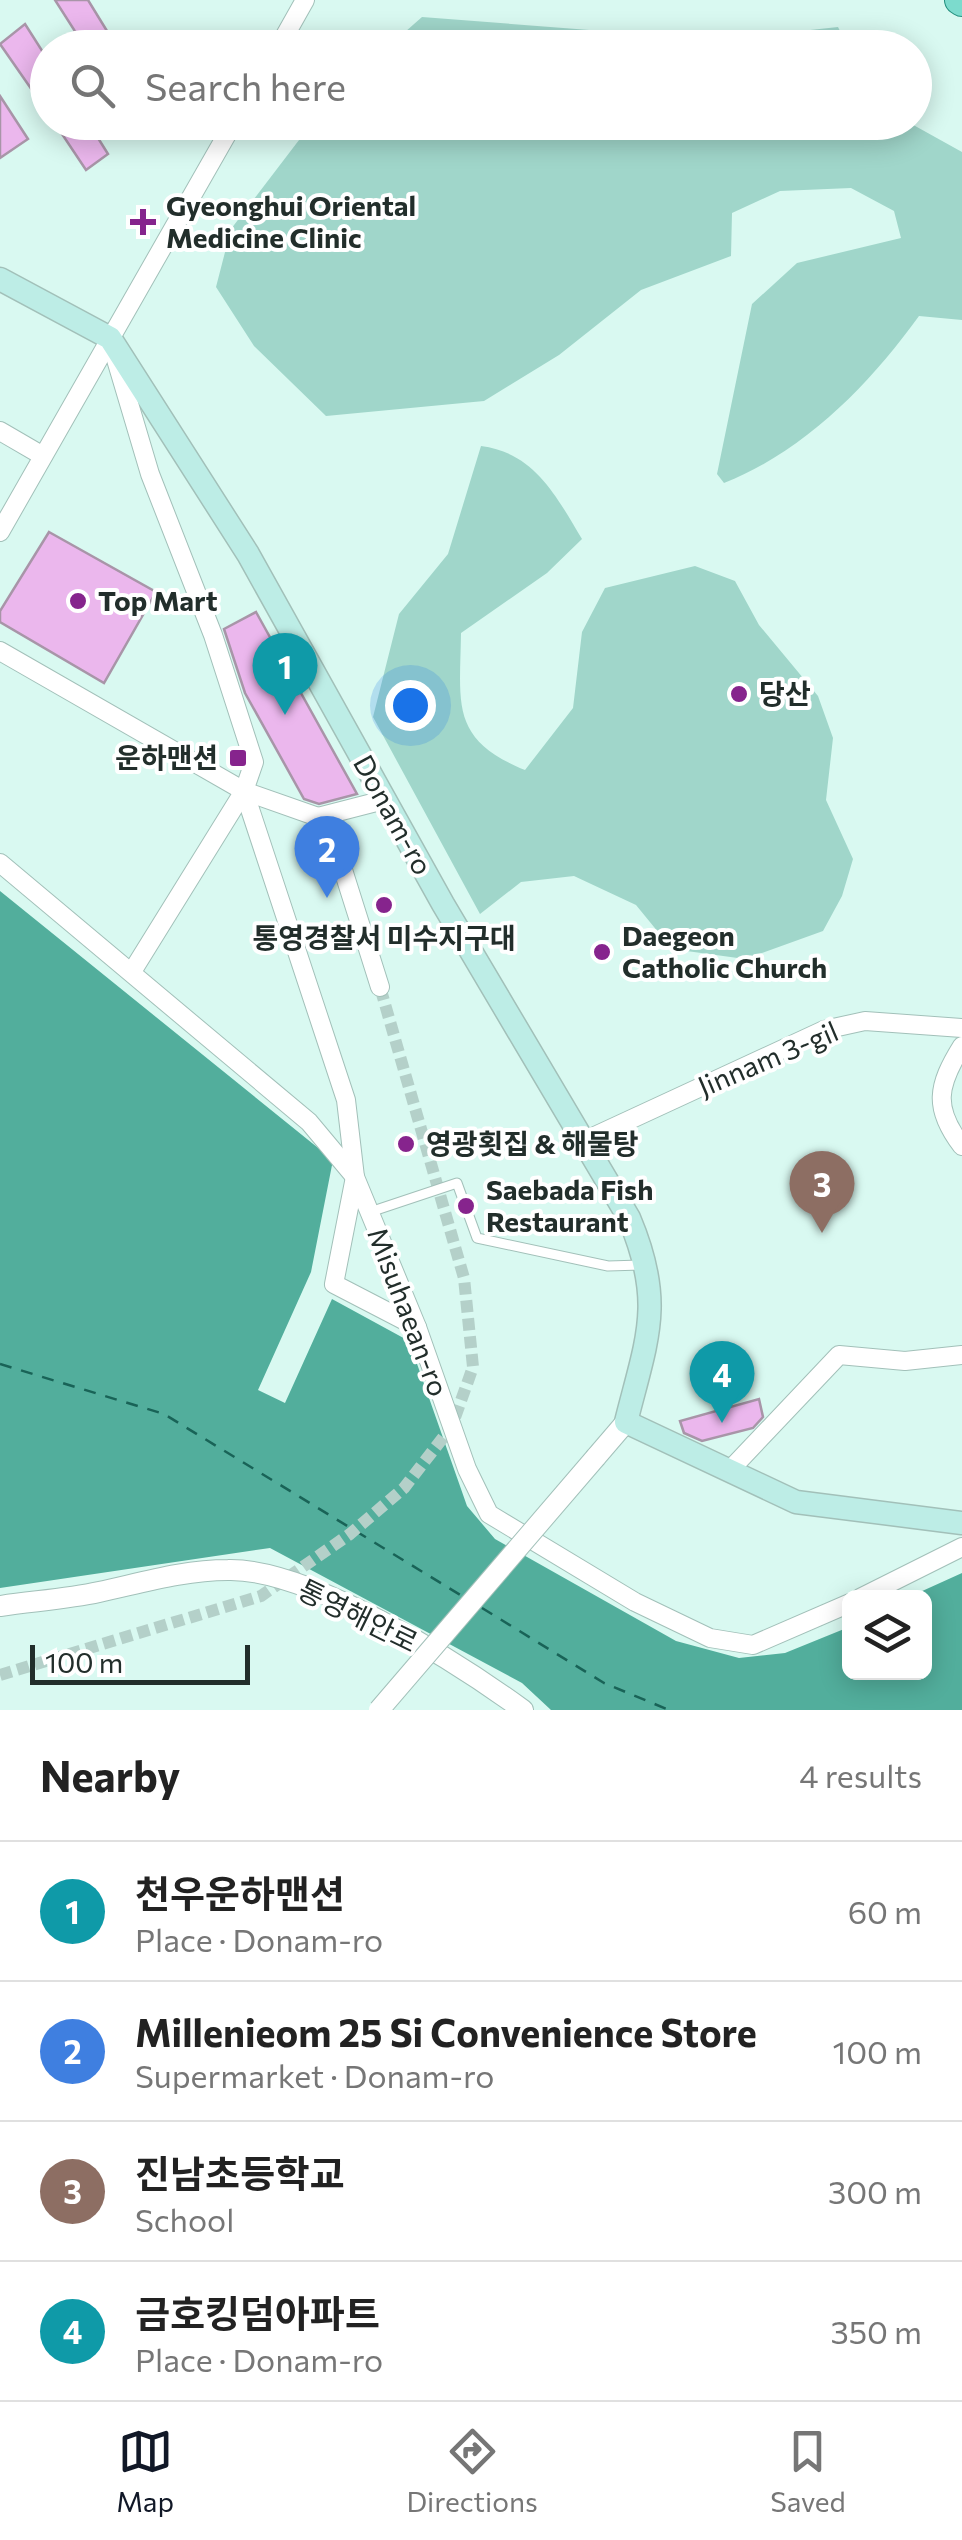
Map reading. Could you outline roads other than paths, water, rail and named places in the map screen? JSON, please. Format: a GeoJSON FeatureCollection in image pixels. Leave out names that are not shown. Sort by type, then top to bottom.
{"type":"FeatureCollection","features":[{"type":"Feature","properties":{"kind":"main road","name":"Donam-ro"},"geometry":{"type":"LineString","coordinates":[[0,279],[110,338],[248,554],[384,800],[629,1218],[648,1263],[651,1326],[626,1422]]}},
{"type":"Feature","properties":{"kind":"main road"},"geometry":{"type":"LineString","coordinates":[[626,1422],[796,1502],[962,1523]]}},
{"type":"Feature","properties":{"kind":"street"},"geometry":{"type":"LineString","coordinates":[[288,30],[306,0]]}},
{"type":"Feature","properties":{"kind":"street"},"geometry":{"type":"LineString","coordinates":[[0,532],[224,140]]}},
{"type":"Feature","properties":{"kind":"street"},"geometry":{"type":"LineString","coordinates":[[110,338],[150,474],[213,636],[254,762],[244,791],[133,970]]}},
{"type":"Feature","properties":{"kind":"street"},"geometry":{"type":"LineString","coordinates":[[0,431],[43,456]]}},
{"type":"Feature","properties":{"kind":"street"},"geometry":{"type":"LineString","coordinates":[[0,651],[244,791],[318,817],[332,835],[380,987]]}},
{"type":"Feature","properties":{"kind":"street"},"geometry":{"type":"LineString","coordinates":[[244,791],[346,1100],[355,1177],[334,1284],[417,1327]]}},
{"type":"Feature","properties":{"kind":"street"},"geometry":{"type":"LineString","coordinates":[[318,817],[384,800]]}},
{"type":"Feature","properties":{"kind":"street","name":"Misuhaean-ro"},"geometry":{"type":"LineString","coordinates":[[0,862],[310,1122],[355,1177],[417,1327],[467,1469],[489,1514],[634,1602],[710,1638],[754,1645],[842,1606]]}},
{"type":"Feature","properties":{"kind":"street","name":"Jinnam 3-gil"},"geometry":{"type":"LineString","coordinates":[[584,1141],[824,1030],[865,1021],[962,1028]]}},
{"type":"Feature","properties":{"kind":"street"},"geometry":{"type":"LineString","coordinates":[[962,1046],[943,1080],[941,1100],[945,1124],[962,1146]]}},
{"type":"Feature","properties":{"kind":"street"},"geometry":{"type":"LineString","coordinates":[[730,1470],[839,1355],[906,1361],[962,1355]]}},
{"type":"Feature","properties":{"kind":"street"},"geometry":{"type":"LineString","coordinates":[[379,1710],[626,1422]]}},
{"type":"Feature","properties":{"kind":"street"},"geometry":{"type":"LineString","coordinates":[[876,1590],[962,1548]]}},
{"type":"Feature","properties":{"kind":"street","name":"통영해안로"},"geometry":{"type":"LineString","coordinates":[[0,1606],[94,1593],[168,1576],[227,1570],[264,1574],[326,1595],[490,1686],[523,1710]]}},
{"type":"Feature","properties":{"kind":"lane"},"geometry":{"type":"LineString","coordinates":[[370,1212],[458,1183],[478,1238],[608,1266],[648,1263]]}},
{"type":"Feature","properties":{"kind":"tunnel"},"geometry":{"type":"LineString","coordinates":[[0,1675],[261,1596],[350,1534],[404,1488],[452,1426],[473,1367],[464,1278],[380,987]]}},
{"type":"Feature","properties":{"kind":"place","name":"Gyeonghui Oriental Medicine Clinic"},"geometry":{"type":"Point","coordinates":[143,222]}},
{"type":"Feature","properties":{"kind":"place","name":"Top Mart"},"geometry":{"type":"Point","coordinates":[78,601]}},
{"type":"Feature","properties":{"kind":"place","name":"당산"},"geometry":{"type":"Point","coordinates":[739,694]}},
{"type":"Feature","properties":{"kind":"place","name":"천우운하맨션"},"geometry":{"type":"Point","coordinates":[285,715]}},
{"type":"Feature","properties":{"kind":"place","name":"운하맨션"},"geometry":{"type":"Point","coordinates":[238,758]}},
{"type":"Feature","properties":{"kind":"place","name":"Millenieom 25 Si Convenience Store"},"geometry":{"type":"Point","coordinates":[327,898]}},
{"type":"Feature","properties":{"kind":"place","name":"통영경찰서 미수지구대"},"geometry":{"type":"Point","coordinates":[384,905]}},
{"type":"Feature","properties":{"kind":"place","name":"Daegeon Catholic Church"},"geometry":{"type":"Point","coordinates":[602,952]}},
{"type":"Feature","properties":{"kind":"place","name":"영광횟집 & 해물탕"},"geometry":{"type":"Point","coordinates":[406,1144]}},
{"type":"Feature","properties":{"kind":"place","name":"Saebada Fish Restaurant"},"geometry":{"type":"Point","coordinates":[466,1206]}},
{"type":"Feature","properties":{"kind":"place","name":"진남초등학교"},"geometry":{"type":"Point","coordinates":[822,1233]}},
{"type":"Feature","properties":{"kind":"place","name":"금호킹덤아파트"},"geometry":{"type":"Point","coordinates":[722,1423]}}]}
